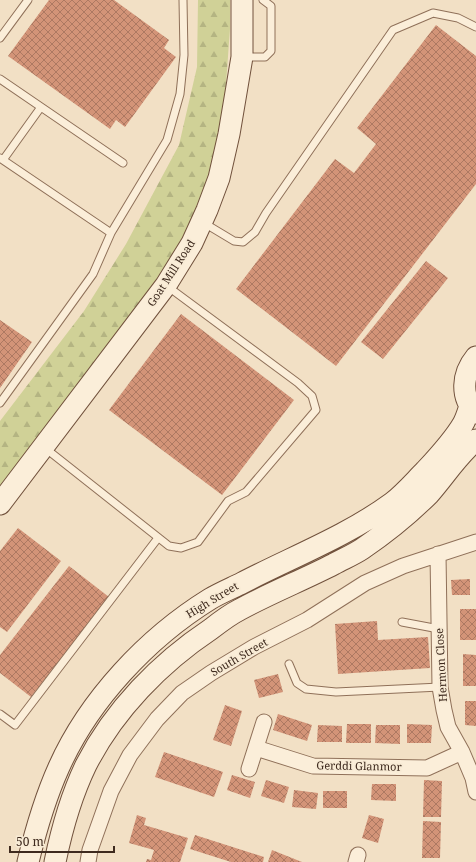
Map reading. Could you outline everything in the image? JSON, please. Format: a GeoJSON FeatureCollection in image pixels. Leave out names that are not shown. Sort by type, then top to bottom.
{"type":"FeatureCollection","features":[{"type":"Feature","properties":{"kind":"street","name":"Goat Mill Road"},"geometry":{"type":"LineString","coordinates":[[0,504],[166,285],[192,243],[207,210],[220,170],[229,134],[242,57],[242,0]]}},
{"type":"Feature","properties":{"kind":"street"},"geometry":{"type":"LineString","coordinates":[[473,410],[465,395],[464,385],[465,375],[469,366],[476,357]]}},
{"type":"Feature","properties":{"kind":"street","name":"High Street"},"geometry":{"type":"LineString","coordinates":[[28,862],[37,827],[59,766],[96,705],[113,683],[140,654],[171,626],[210,599],[353,527],[392,502],[434,461],[448,445],[473,410]]}},
{"type":"Feature","properties":{"kind":"street","name":"High Street"},"geometry":{"type":"LineString","coordinates":[[55,862],[69,805],[86,765],[98,744],[116,719],[145,684],[170,659],[238,611],[361,550],[429,494],[467,448],[476,440]]}},
{"type":"Feature","properties":{"kind":"street","name":"South Street"},"geometry":{"type":"LineString","coordinates":[[88,862],[90,850],[111,791],[130,755],[157,719],[182,693],[211,673],[254,647],[307,620],[365,583],[403,566],[476,542]]}},
{"type":"Feature","properties":{"kind":"street","name":"Hermon Close"},"geometry":{"type":"LineString","coordinates":[[438,554],[440,687],[448,727],[462,752],[473,778],[476,792]]}},
{"type":"Feature","properties":{"kind":"street"},"geometry":{"type":"LineString","coordinates":[[249,769],[264,722]]}},
{"type":"Feature","properties":{"kind":"street","name":"Gerddi Glanmor"},"geometry":{"type":"LineString","coordinates":[[256,748],[313,766],[427,768],[462,752]]}},
{"type":"Feature","properties":{"kind":"lane"},"geometry":{"type":"LineString","coordinates":[[0,38],[28,0]]}},
{"type":"Feature","properties":{"kind":"lane"},"geometry":{"type":"LineString","coordinates":[[0,403],[93,274],[111,233],[167,140],[180,94],[184,55],[183,0]]}},
{"type":"Feature","properties":{"kind":"lane"},"geometry":{"type":"LineString","coordinates":[[242,57],[265,57],[271,51],[271,6],[264,0]]}},
{"type":"Feature","properties":{"kind":"lane"},"geometry":{"type":"LineString","coordinates":[[202,222],[234,241],[243,242],[255,232],[266,213],[394,30],[433,13],[458,18],[476,27]]}},
{"type":"Feature","properties":{"kind":"lane"},"geometry":{"type":"LineString","coordinates":[[0,79],[123,163]]}},
{"type":"Feature","properties":{"kind":"lane"},"geometry":{"type":"LineString","coordinates":[[41,107],[1,159],[111,233]]}},
{"type":"Feature","properties":{"kind":"lane"},"geometry":{"type":"LineString","coordinates":[[43,447],[158,538],[169,546],[181,548],[198,542],[228,502],[246,492],[316,410],[312,396],[298,383],[166,285]]}},
{"type":"Feature","properties":{"kind":"lane"},"geometry":{"type":"LineString","coordinates":[[0,714],[15,725],[158,538]]}},
{"type":"Feature","properties":{"kind":"lane"},"geometry":{"type":"LineString","coordinates":[[402,622],[439,629]]}},
{"type":"Feature","properties":{"kind":"lane"},"geometry":{"type":"LineString","coordinates":[[289,664],[297,684],[306,690],[336,692],[440,687]]}},
{"type":"Feature","properties":{"kind":"green space"},"geometry":{"type":"Polygon","coordinates":[[[198,0],[230,0],[230,29],[224,111],[212,166],[187,232],[139,306],[0,489],[0,421],[84,311],[126,244],[179,145],[197,67],[198,0]]]}},
{"type":"Feature","properties":{"kind":"building"},"geometry":{"type":"Polygon","coordinates":[[[49,0],[114,0],[169,40],[164,48],[176,57],[125,127],[116,120],[110,129],[8,56],[49,0]]]}},
{"type":"Feature","properties":{"kind":"building"},"geometry":{"type":"Polygon","coordinates":[[[436,25],[476,56],[476,184],[336,366],[236,289],[335,159],[354,173],[376,144],[357,128],[436,25]]]}},
{"type":"Feature","properties":{"kind":"building"},"geometry":{"type":"Polygon","coordinates":[[[426,261],[448,278],[383,359],[361,342],[426,261]]]}},
{"type":"Feature","properties":{"kind":"building"},"geometry":{"type":"Polygon","coordinates":[[[181,314],[294,400],[222,495],[109,410],[181,314]]]}},
{"type":"Feature","properties":{"kind":"building"},"geometry":{"type":"Polygon","coordinates":[[[0,320],[32,342],[0,388],[0,320]]]}},
{"type":"Feature","properties":{"kind":"building"},"geometry":{"type":"Polygon","coordinates":[[[18,528],[61,561],[7,632],[0,627],[0,551],[18,528]]]}},
{"type":"Feature","properties":{"kind":"building"},"geometry":{"type":"Polygon","coordinates":[[[69,566],[109,597],[31,697],[0,673],[0,655],[69,566]]]}},
{"type":"Feature","properties":{"kind":"building"},"geometry":{"type":"Polygon","coordinates":[[[470,579],[470,595],[452,595],[451,580],[470,579]]]}},
{"type":"Feature","properties":{"kind":"building"},"geometry":{"type":"Polygon","coordinates":[[[460,609],[476,609],[476,640],[460,640],[460,609]]]}},
{"type":"Feature","properties":{"kind":"building"},"geometry":{"type":"Polygon","coordinates":[[[377,621],[378,640],[428,637],[430,668],[338,674],[335,624],[377,621]]]}},
{"type":"Feature","properties":{"kind":"building"},"geometry":{"type":"Polygon","coordinates":[[[463,654],[476,655],[476,686],[463,686],[463,654]]]}},
{"type":"Feature","properties":{"kind":"building"},"geometry":{"type":"Polygon","coordinates":[[[278,674],[283,692],[259,698],[254,680],[278,674]]]}},
{"type":"Feature","properties":{"kind":"building"},"geometry":{"type":"Polygon","coordinates":[[[465,701],[476,701],[476,726],[465,725],[465,701]]]}},
{"type":"Feature","properties":{"kind":"building"},"geometry":{"type":"Polygon","coordinates":[[[225,705],[242,711],[231,746],[213,740],[225,705]]]}},
{"type":"Feature","properties":{"kind":"building"},"geometry":{"type":"Polygon","coordinates":[[[278,714],[312,725],[307,741],[273,730],[278,714]]]}},
{"type":"Feature","properties":{"kind":"building"},"geometry":{"type":"Polygon","coordinates":[[[347,724],[371,724],[371,743],[346,743],[347,724]]]}},
{"type":"Feature","properties":{"kind":"building"},"geometry":{"type":"Polygon","coordinates":[[[407,724],[432,725],[431,743],[407,743],[407,724]]]}},
{"type":"Feature","properties":{"kind":"building"},"geometry":{"type":"Polygon","coordinates":[[[318,725],[342,726],[342,742],[317,742],[318,725]]]}},
{"type":"Feature","properties":{"kind":"building"},"geometry":{"type":"Polygon","coordinates":[[[376,725],[400,725],[400,744],[375,743],[376,725]]]}},
{"type":"Feature","properties":{"kind":"building"},"geometry":{"type":"Polygon","coordinates":[[[164,752],[223,772],[214,797],[155,777],[164,752]]]}},
{"type":"Feature","properties":{"kind":"building"},"geometry":{"type":"Polygon","coordinates":[[[232,775],[255,782],[250,798],[227,790],[232,775]]]}},
{"type":"Feature","properties":{"kind":"building"},"geometry":{"type":"Polygon","coordinates":[[[266,780],[289,787],[284,803],[261,796],[266,780]]]}},
{"type":"Feature","properties":{"kind":"building"},"geometry":{"type":"Polygon","coordinates":[[[424,780],[442,781],[441,817],[423,817],[424,780]]]}},
{"type":"Feature","properties":{"kind":"building"},"geometry":{"type":"Polygon","coordinates":[[[372,784],[396,784],[396,801],[371,800],[372,784]]]}},
{"type":"Feature","properties":{"kind":"building"},"geometry":{"type":"Polygon","coordinates":[[[294,790],[318,793],[316,809],[292,807],[294,790]]]}},
{"type":"Feature","properties":{"kind":"building"},"geometry":{"type":"Polygon","coordinates":[[[323,791],[347,791],[347,808],[323,808],[323,791]]]}},
{"type":"Feature","properties":{"kind":"building"},"geometry":{"type":"Polygon","coordinates":[[[137,815],[146,818],[144,825],[188,838],[180,862],[146,862],[147,859],[151,860],[154,850],[129,843],[137,815]]]}},
{"type":"Feature","properties":{"kind":"building"},"geometry":{"type":"Polygon","coordinates":[[[369,815],[384,819],[378,843],[362,838],[369,815]]]}},
{"type":"Feature","properties":{"kind":"building"},"geometry":{"type":"Polygon","coordinates":[[[423,821],[441,822],[440,858],[422,858],[423,821]]]}},
{"type":"Feature","properties":{"kind":"building"},"geometry":{"type":"Polygon","coordinates":[[[195,835],[264,857],[263,862],[231,862],[190,849],[195,835]]]}},
{"type":"Feature","properties":{"kind":"building"},"geometry":{"type":"Polygon","coordinates":[[[272,850],[302,862],[268,862],[272,850]]]}}]}
